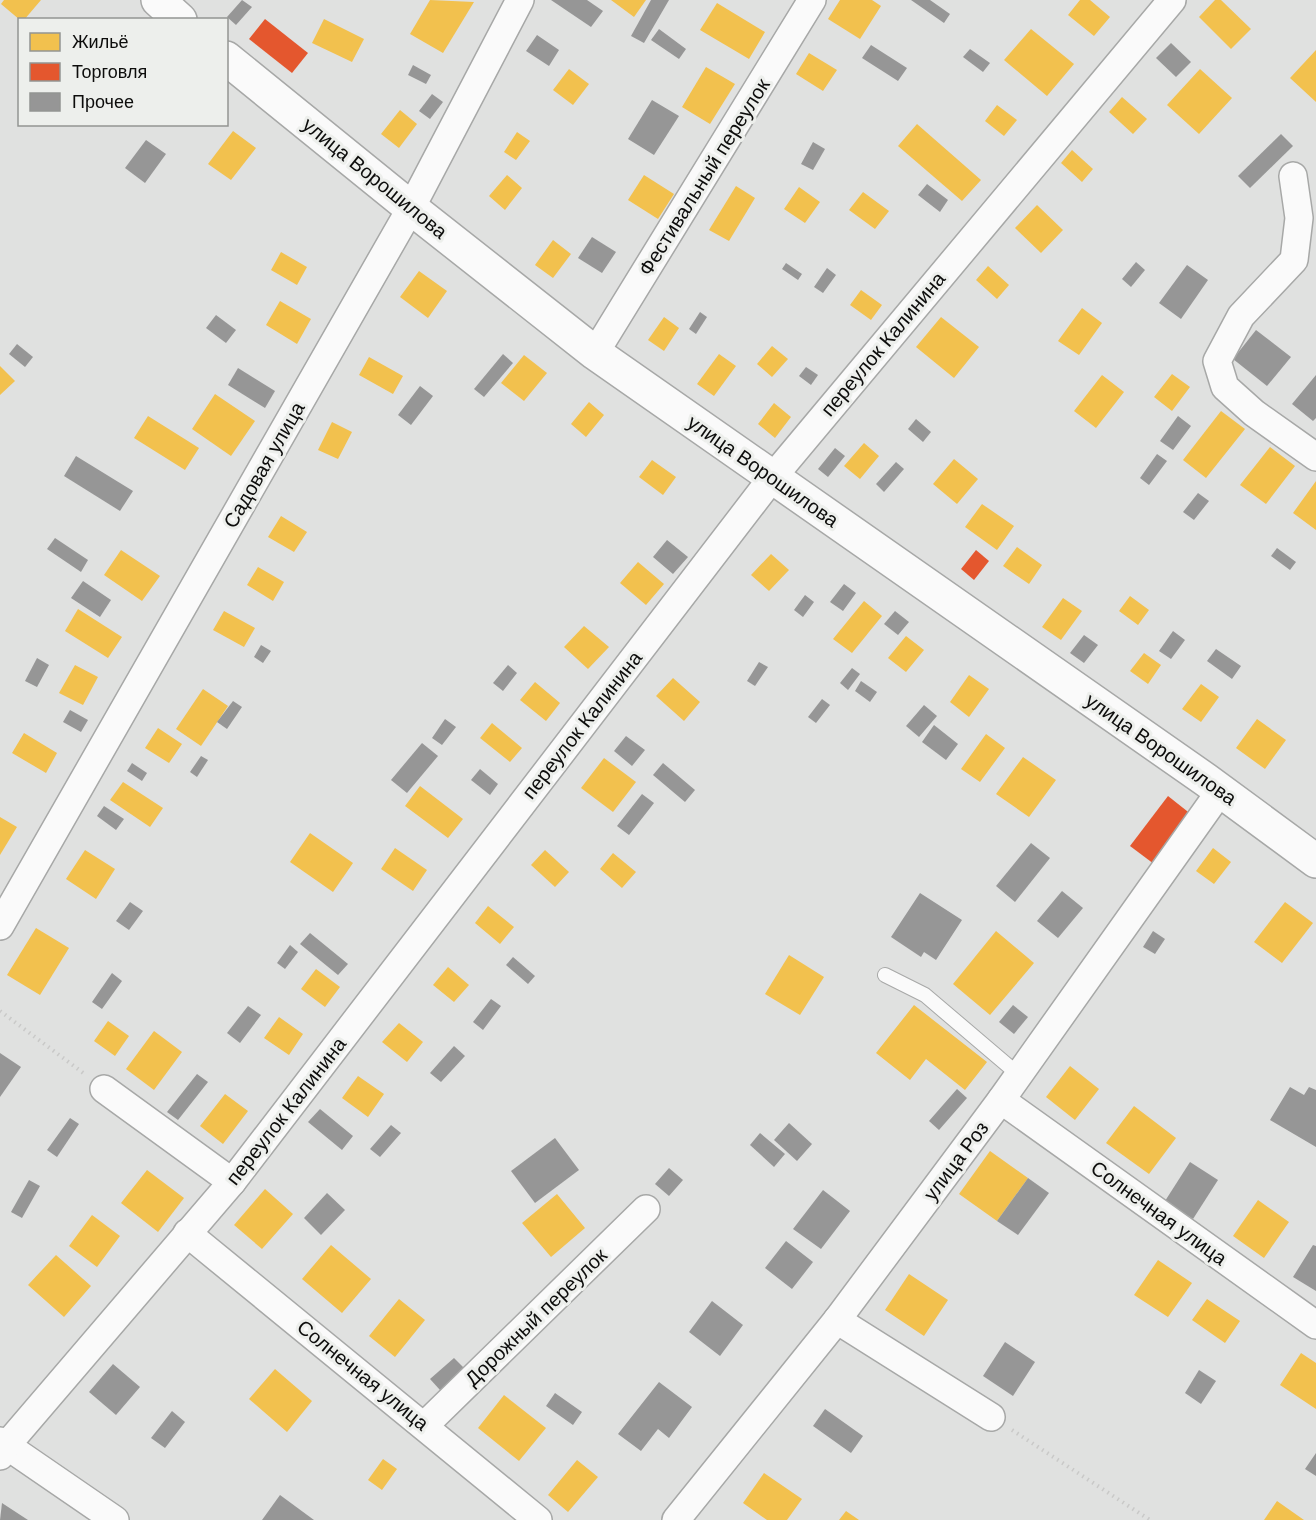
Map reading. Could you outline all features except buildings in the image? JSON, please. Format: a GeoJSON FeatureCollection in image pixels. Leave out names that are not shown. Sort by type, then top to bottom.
{"type":"FeatureCollection","features":[{"type":"Feature","properties":{"kind":"main road"},"geometry":{"type":"LineString","coordinates":[[158,0],[178,18]]}},
{"type":"Feature","properties":{"kind":"main road","name":"улица Ворошилова"},"geometry":{"type":"LineString","coordinates":[[228,60],[595,353],[1221,790],[1316,861]]}},
{"type":"Feature","properties":{"kind":"street","name":"Садовая улица"},"geometry":{"type":"LineString","coordinates":[[0,926],[411,208],[520,0]]}},
{"type":"Feature","properties":{"kind":"street","name":"Фестивальный переулок"},"geometry":{"type":"LineString","coordinates":[[595,353],[812,0]]}},
{"type":"Feature","properties":{"kind":"street","name":"переулок Калинина"},"geometry":{"type":"LineString","coordinates":[[2,1448],[232,1182],[772,478],[1172,0]]}},
{"type":"Feature","properties":{"kind":"street"},"geometry":{"type":"LineString","coordinates":[[1293,176],[1299,218],[1294,260],[1241,316],[1217,361],[1225,387],[1254,413],[1316,457]]}},
{"type":"Feature","properties":{"kind":"street","name":"улица Роз"},"geometry":{"type":"LineString","coordinates":[[685,1517],[837,1320],[1001,1100],[1221,790]]}},
{"type":"Feature","properties":{"kind":"street"},"geometry":{"type":"LineString","coordinates":[[104,1089],[232,1182]]}},
{"type":"Feature","properties":{"kind":"street","name":"Солнечная улица"},"geometry":{"type":"LineString","coordinates":[[1001,1100],[1316,1325]]}},
{"type":"Feature","properties":{"kind":"street","name":"Дорожный переулок"},"geometry":{"type":"LineString","coordinates":[[425,1425],[646,1209]]}},
{"type":"Feature","properties":{"kind":"street","name":"Солнечная улица"},"geometry":{"type":"LineString","coordinates":[[187,1233],[425,1425],[538,1520]]}},
{"type":"Feature","properties":{"kind":"street"},"geometry":{"type":"LineString","coordinates":[[837,1320],[991,1417]]}},
{"type":"Feature","properties":{"kind":"street"},"geometry":{"type":"LineString","coordinates":[[2,1448],[115,1520]]}},
{"type":"Feature","properties":{"kind":"lane"},"geometry":{"type":"LineString","coordinates":[[885,975],[925,995],[1019,1075]]}},
{"type":"Feature","properties":{"kind":"path"},"geometry":{"type":"LineString","coordinates":[[0,1011],[104,1089]]}},
{"type":"Feature","properties":{"kind":"path"},"geometry":{"type":"LineString","coordinates":[[991,1417],[1150,1520]]}}]}
